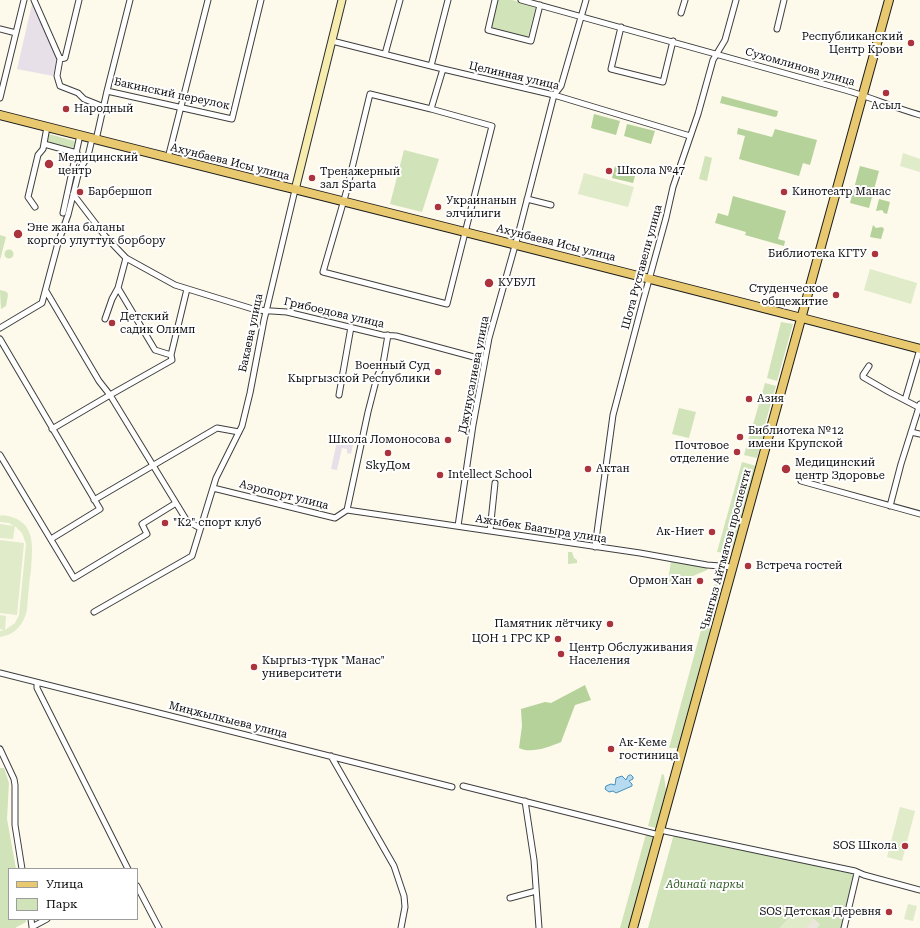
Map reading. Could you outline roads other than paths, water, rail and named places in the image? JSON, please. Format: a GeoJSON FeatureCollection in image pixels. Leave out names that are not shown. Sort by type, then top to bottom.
{"type":"FeatureCollection","features":[{"type":"Feature","properties":{"kind":"main road","name":"Бакаева улица"},"geometry":{"type":"LineString","coordinates":[[295,190],[342,0]]}},
{"type":"Feature","properties":{"kind":"main road","name":"Чынгыз Айтматов проспекти"},"geometry":{"type":"LineString","coordinates":[[633,928],[889,0]]}},
{"type":"Feature","properties":{"kind":"main road","name":"Ахунбаева Исы улица"},"geometry":{"type":"LineString","coordinates":[[0,115],[650,278],[920,349]]}},
{"type":"Feature","properties":{"kind":"street"},"geometry":{"type":"LineString","coordinates":[[0,98],[24,0]]}},
{"type":"Feature","properties":{"kind":"street"},"geometry":{"type":"LineString","coordinates":[[34,0],[60,59],[57,76],[60,86],[78,93],[84,99],[104,107]]}},
{"type":"Feature","properties":{"kind":"street"},"geometry":{"type":"LineString","coordinates":[[60,59],[65,58],[79,0]]}},
{"type":"Feature","properties":{"kind":"street","name":"Бакинский переулок"},"geometry":{"type":"LineString","coordinates":[[0,328],[42,303],[79,171],[88,156],[104,107],[130,0]]}},
{"type":"Feature","properties":{"kind":"street"},"geometry":{"type":"LineString","coordinates":[[168,158],[208,0]]}},
{"type":"Feature","properties":{"kind":"street","name":"Бакинский переулок"},"geometry":{"type":"LineString","coordinates":[[107,91],[232,119],[261,0]]}},
{"type":"Feature","properties":{"kind":"street"},"geometry":{"type":"LineString","coordinates":[[385,54],[400,0]]}},
{"type":"Feature","properties":{"kind":"street"},"geometry":{"type":"LineString","coordinates":[[431,66],[448,0]]}},
{"type":"Feature","properties":{"kind":"street"},"geometry":{"type":"LineString","coordinates":[[495,0],[488,30],[532,41],[540,5]]}},
{"type":"Feature","properties":{"kind":"street","name":"Сухомлинова улица"},"geometry":{"type":"LineString","coordinates":[[521,0],[673,41],[863,96],[920,115]]}},
{"type":"Feature","properties":{"kind":"street","name":"Джунусалиева улица"},"geometry":{"type":"LineString","coordinates":[[458,526],[484,360],[489,338],[554,95],[561,86],[586,0]]}},
{"type":"Feature","properties":{"kind":"street"},"geometry":{"type":"LineString","coordinates":[[681,13],[685,0]]}},
{"type":"Feature","properties":{"kind":"street","name":"Шота Руставели улица"},"geometry":{"type":"LineString","coordinates":[[595,547],[613,416],[673,187],[698,114],[713,60],[725,40],[736,0]]}},
{"type":"Feature","properties":{"kind":"street"},"geometry":{"type":"LineString","coordinates":[[777,29],[784,0]]}},
{"type":"Feature","properties":{"kind":"street"},"geometry":{"type":"LineString","coordinates":[[621,27],[611,68],[663,82],[673,41]]}},
{"type":"Feature","properties":{"kind":"street"},"geometry":{"type":"LineString","coordinates":[[0,29],[16,33]]}},
{"type":"Feature","properties":{"kind":"street","name":"Целинная улица"},"geometry":{"type":"LineString","coordinates":[[332,41],[554,95],[690,136]]}},
{"type":"Feature","properties":{"kind":"street"},"geometry":{"type":"LineString","coordinates":[[431,109],[443,69]]}},
{"type":"Feature","properties":{"kind":"street"},"geometry":{"type":"LineString","coordinates":[[370,94],[431,109],[492,126],[448,304],[324,272],[370,94]]}},
{"type":"Feature","properties":{"kind":"street"},"geometry":{"type":"LineString","coordinates":[[35,207],[28,197],[38,155],[43,149],[47,127]]}},
{"type":"Feature","properties":{"kind":"street"},"geometry":{"type":"LineString","coordinates":[[63,213],[80,136]]}},
{"type":"Feature","properties":{"kind":"street"},"geometry":{"type":"LineString","coordinates":[[44,144],[77,152]]}},
{"type":"Feature","properties":{"kind":"street","name":"Бакаева улица"},"geometry":{"type":"LineString","coordinates":[[94,612],[192,556],[216,478],[242,426],[250,394],[266,310],[295,190]]}},
{"type":"Feature","properties":{"kind":"street","name":"Грибоедова улица"},"geometry":{"type":"LineString","coordinates":[[73,194],[105,236],[126,258],[175,285],[256,310],[287,312],[396,336],[484,360]]}},
{"type":"Feature","properties":{"kind":"street"},"geometry":{"type":"LineString","coordinates":[[527,199],[551,205]]}},
{"type":"Feature","properties":{"kind":"street"},"geometry":{"type":"LineString","coordinates":[[105,319],[112,299],[118,288],[126,258]]}},
{"type":"Feature","properties":{"kind":"street"},"geometry":{"type":"LineString","coordinates":[[118,288],[155,350],[171,354]]}},
{"type":"Feature","properties":{"kind":"street"},"geometry":{"type":"LineString","coordinates":[[52,429],[110,394],[172,360],[171,354],[187,289]]}},
{"type":"Feature","properties":{"kind":"street"},"geometry":{"type":"LineString","coordinates":[[46,291],[99,381],[110,394],[187,521],[200,528]]}},
{"type":"Feature","properties":{"kind":"street"},"geometry":{"type":"LineString","coordinates":[[339,395],[351,327]]}},
{"type":"Feature","properties":{"kind":"street"},"geometry":{"type":"LineString","coordinates":[[347,510],[368,412],[377,377],[383,364],[388,335]]}},
{"type":"Feature","properties":{"kind":"street"},"geometry":{"type":"LineString","coordinates":[[0,339],[100,509],[51,538]]}},
{"type":"Feature","properties":{"kind":"street"},"geometry":{"type":"LineString","coordinates":[[905,400],[920,349]]}},
{"type":"Feature","properties":{"kind":"street"},"geometry":{"type":"LineString","coordinates":[[869,366],[863,377],[905,400],[919,405],[890,506]]}},
{"type":"Feature","properties":{"kind":"street"},"geometry":{"type":"LineString","coordinates":[[94,500],[217,428],[239,432]]}},
{"type":"Feature","properties":{"kind":"street"},"geometry":{"type":"LineString","coordinates":[[911,432],[920,434]]}},
{"type":"Feature","properties":{"kind":"street"},"geometry":{"type":"LineString","coordinates":[[0,455],[74,578],[147,534],[142,524],[176,503]]}},
{"type":"Feature","properties":{"kind":"street"},"geometry":{"type":"LineString","coordinates":[[801,481],[920,514]]}},
{"type":"Feature","properties":{"kind":"street"},"geometry":{"type":"LineString","coordinates":[[490,531],[495,483]]}},
{"type":"Feature","properties":{"kind":"street","name":"Аэропорт улица"},"geometry":{"type":"LineString","coordinates":[[213,488],[335,518],[347,510]]}},
{"type":"Feature","properties":{"kind":"street","name":"Ажыбек Баатыра улица"},"geometry":{"type":"LineString","coordinates":[[347,510],[640,553],[707,566],[733,567]]}},
{"type":"Feature","properties":{"kind":"street","name":"Миңжылкыева улица"},"geometry":{"type":"LineString","coordinates":[[0,673],[452,787]]}},
{"type":"Feature","properties":{"kind":"street"},"geometry":{"type":"LineString","coordinates":[[37,682],[37,688],[127,868]]}},
{"type":"Feature","properties":{"kind":"street"},"geometry":{"type":"LineString","coordinates":[[0,749],[14,779],[15,825],[22,868]]}},
{"type":"Feature","properties":{"kind":"street"},"geometry":{"type":"LineString","coordinates":[[331,756],[394,866],[404,896],[405,907],[401,928]]}},
{"type":"Feature","properties":{"kind":"street"},"geometry":{"type":"LineString","coordinates":[[463,786],[660,832],[857,873],[920,890]]}},
{"type":"Feature","properties":{"kind":"street"},"geometry":{"type":"LineString","coordinates":[[525,800],[539,928]]}},
{"type":"Feature","properties":{"kind":"street"},"geometry":{"type":"LineString","coordinates":[[844,928],[857,873]]}},
{"type":"Feature","properties":{"kind":"street"},"geometry":{"type":"LineString","coordinates":[[138,888],[158,928]]}},
{"type":"Feature","properties":{"kind":"street"},"geometry":{"type":"LineString","coordinates":[[510,898],[536,892]]}},
{"type":"Feature","properties":{"kind":"street"},"geometry":{"type":"LineString","coordinates":[[31,920],[32,927],[45,920]]}},
{"type":"Feature","properties":{"kind":"water"},"geometry":{"type":"Polygon","coordinates":[[[631,775],[633,779],[629,781],[632,786],[616,793],[613,791],[609,792],[605,789],[606,786],[611,784],[615,785],[616,778],[622,776],[626,780],[628,776],[631,775]]]}},
{"type":"Feature","properties":{"kind":"place","name":"Республиканский Центр Крови"},"geometry":{"type":"Point","coordinates":[911,43]}},
{"type":"Feature","properties":{"kind":"place","name":"Асыл"},"geometry":{"type":"Point","coordinates":[886,93]}},
{"type":"Feature","properties":{"kind":"place","name":"Народный"},"geometry":{"type":"Point","coordinates":[66,109]}},
{"type":"Feature","properties":{"kind":"place","name":"Медицинский центр"},"geometry":{"type":"Point","coordinates":[49,164]}},
{"type":"Feature","properties":{"kind":"place","name":"Школа №47"},"geometry":{"type":"Point","coordinates":[609,171]}},
{"type":"Feature","properties":{"kind":"place","name":"Тренажерный зал Sparta"},"geometry":{"type":"Point","coordinates":[312,178]}},
{"type":"Feature","properties":{"kind":"place","name":"Барбершоп"},"geometry":{"type":"Point","coordinates":[80,192]}},
{"type":"Feature","properties":{"kind":"place","name":"Кинотеатр Манас"},"geometry":{"type":"Point","coordinates":[784,192]}},
{"type":"Feature","properties":{"kind":"place","name":"Украинанын элчилиги"},"geometry":{"type":"Point","coordinates":[438,207]}},
{"type":"Feature","properties":{"kind":"place","name":"Эне жана баланы коргоо улуттук борбору"},"geometry":{"type":"Point","coordinates":[18,234]}},
{"type":"Feature","properties":{"kind":"place","name":"Библиотека КГТУ"},"geometry":{"type":"Point","coordinates":[875,254]}},
{"type":"Feature","properties":{"kind":"place","name":"КУБУЛ"},"geometry":{"type":"Point","coordinates":[489,283]}},
{"type":"Feature","properties":{"kind":"place","name":"Студенческое общежитие"},"geometry":{"type":"Point","coordinates":[836,295]}},
{"type":"Feature","properties":{"kind":"place","name":"Детский садик Олимп"},"geometry":{"type":"Point","coordinates":[112,323]}},
{"type":"Feature","properties":{"kind":"place","name":"Военный Суд Кыргызской Республики"},"geometry":{"type":"Point","coordinates":[438,372]}},
{"type":"Feature","properties":{"kind":"place","name":"Азия"},"geometry":{"type":"Point","coordinates":[749,399]}},
{"type":"Feature","properties":{"kind":"place","name":"Библиотека №12 имени Крупской"},"geometry":{"type":"Point","coordinates":[740,437]}},
{"type":"Feature","properties":{"kind":"place","name":"Школа Ломоносова"},"geometry":{"type":"Point","coordinates":[448,440]}},
{"type":"Feature","properties":{"kind":"place","name":"Почтовое отделение"},"geometry":{"type":"Point","coordinates":[737,452]}},
{"type":"Feature","properties":{"kind":"place","name":"SkyДом"},"geometry":{"type":"Point","coordinates":[388,453]}},
{"type":"Feature","properties":{"kind":"place","name":"Актан"},"geometry":{"type":"Point","coordinates":[588,469]}},
{"type":"Feature","properties":{"kind":"place","name":"Медицинский центр Здоровье"},"geometry":{"type":"Point","coordinates":[786,469]}},
{"type":"Feature","properties":{"kind":"place","name":"Intellect School"},"geometry":{"type":"Point","coordinates":[440,475]}},
{"type":"Feature","properties":{"kind":"place","name":"\"К2\" спорт клуб"},"geometry":{"type":"Point","coordinates":[165,523]}},
{"type":"Feature","properties":{"kind":"place","name":"Ак-Ниет"},"geometry":{"type":"Point","coordinates":[712,532]}},
{"type":"Feature","properties":{"kind":"place","name":"Встреча гостей"},"geometry":{"type":"Point","coordinates":[748,566]}},
{"type":"Feature","properties":{"kind":"place","name":"Ормон Хан"},"geometry":{"type":"Point","coordinates":[700,581]}},
{"type":"Feature","properties":{"kind":"place","name":"Памятник лётчику"},"geometry":{"type":"Point","coordinates":[610,624]}},
{"type":"Feature","properties":{"kind":"place","name":"ЦОН 1 ГРС КР"},"geometry":{"type":"Point","coordinates":[558,639]}},
{"type":"Feature","properties":{"kind":"place","name":"Центр Обслуживания Населения"},"geometry":{"type":"Point","coordinates":[561,654]}},
{"type":"Feature","properties":{"kind":"place","name":"Кыргыз-түрк \"Манас\" университети"},"geometry":{"type":"Point","coordinates":[254,667]}},
{"type":"Feature","properties":{"kind":"place","name":"Ак-Кеме гостиница"},"geometry":{"type":"Point","coordinates":[611,749]}},
{"type":"Feature","properties":{"kind":"place","name":"SOS Школа"},"geometry":{"type":"Point","coordinates":[905,846]}},
{"type":"Feature","properties":{"kind":"place","name":"SOS Детская Деревня"},"geometry":{"type":"Point","coordinates":[889,912]}},
{"type":"Feature","properties":{"kind":"park label","name":"Адинай паркы"},"geometry":{"type":"Point","coordinates":[705,885]}}]}
